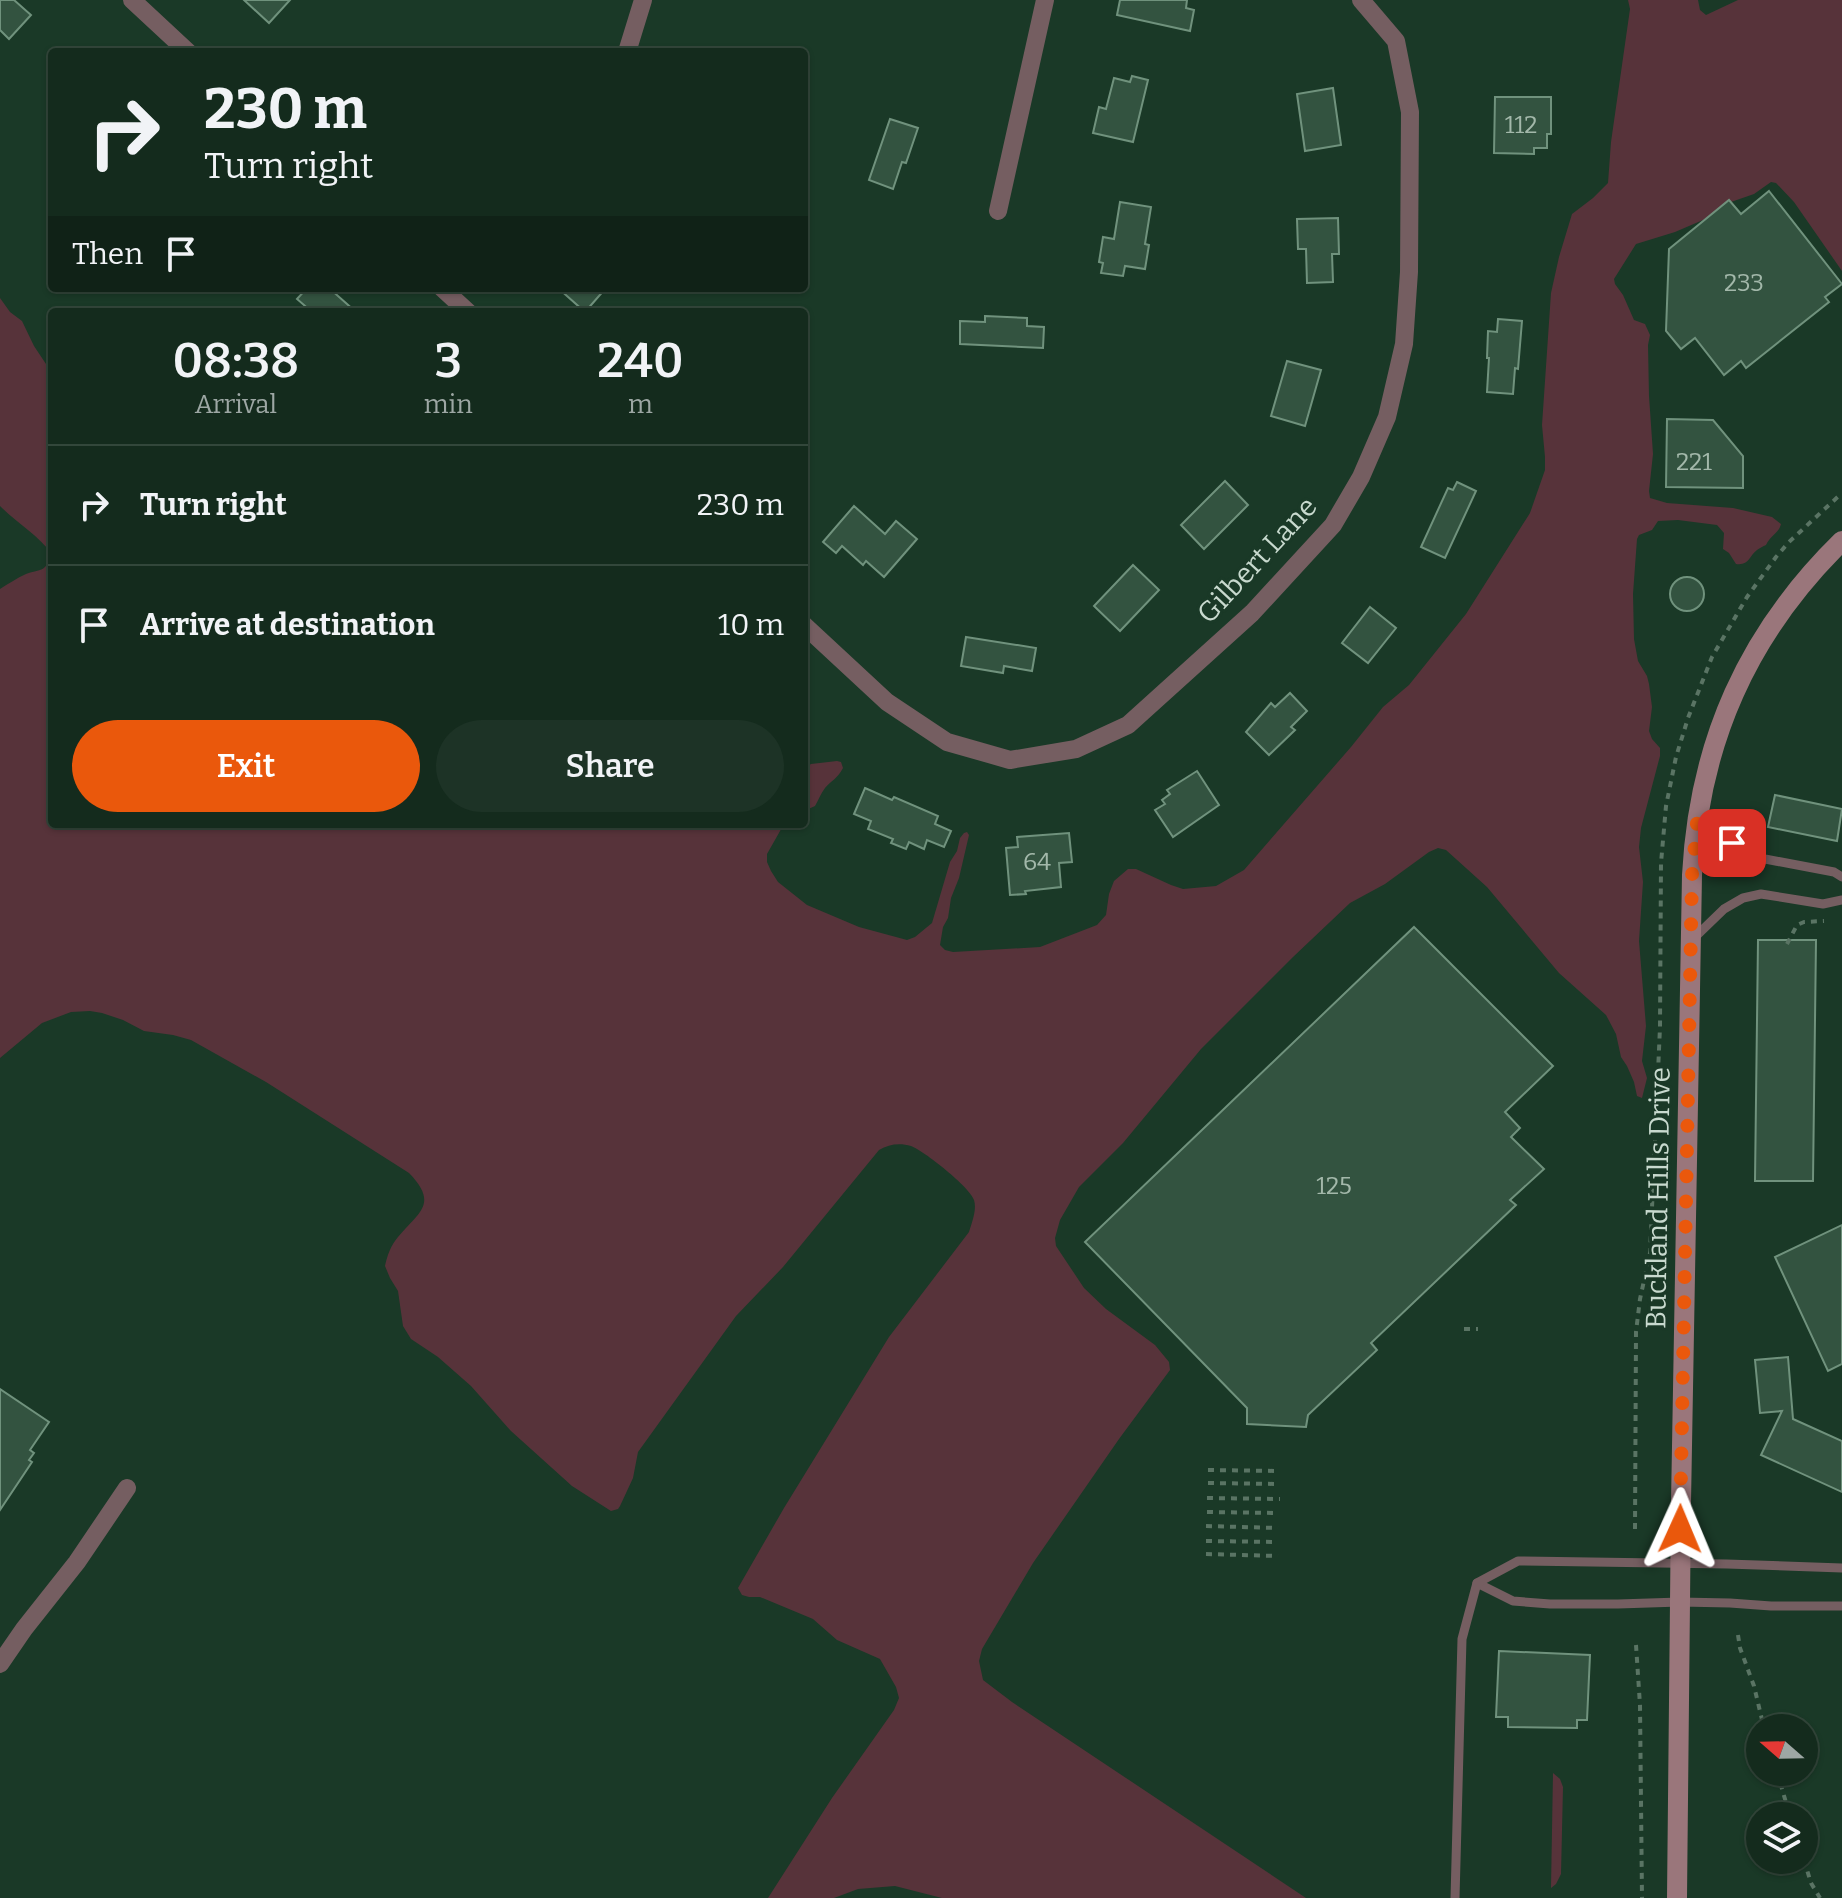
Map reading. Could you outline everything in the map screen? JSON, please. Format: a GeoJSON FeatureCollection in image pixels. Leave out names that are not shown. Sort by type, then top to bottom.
{"type":"FeatureCollection","features":[{"type":"Feature","properties":{"kind":"street"},"geometry":{"type":"LineString","coordinates":[[132,0],[184,48]]}},
{"type":"Feature","properties":{"kind":"street"},"geometry":{"type":"LineString","coordinates":[[628,48],[643,0]]}},
{"type":"Feature","properties":{"kind":"street"},"geometry":{"type":"LineString","coordinates":[[998,211],[1045,0]]}},
{"type":"Feature","properties":{"kind":"street","name":"Gilbert Lane"},"geometry":{"type":"LineString","coordinates":[[808,629],[887,702],[947,742],[1010,760],[1076,749],[1128,725],[1252,613],[1333,525],[1361,477],[1387,417],[1404,344],[1409,272],[1410,112],[1396,41],[1361,0]]}},
{"type":"Feature","properties":{"kind":"street"},"geometry":{"type":"LineString","coordinates":[[446,292],[464,308]]}},
{"type":"Feature","properties":{"kind":"street","name":"Buckland Hills Drive"},"geometry":{"type":"LineString","coordinates":[[1677,1898],[1691,942],[1698,812],[1713,750],[1730,700],[1746,667],[1789,601],[1842,541]]}},
{"type":"Feature","properties":{"kind":"street"},"geometry":{"type":"LineString","coordinates":[[0,1664],[77,1562],[127,1488]]}},
{"type":"Feature","properties":{"kind":"lane"},"geometry":{"type":"LineString","coordinates":[[1698,812],[1732,843],[1765,859],[1834,872],[1842,877]]}},
{"type":"Feature","properties":{"kind":"lane"},"geometry":{"type":"LineString","coordinates":[[1691,942],[1724,909],[1743,898],[1761,894],[1823,904],[1842,900]]}},
{"type":"Feature","properties":{"kind":"lane"},"geometry":{"type":"LineString","coordinates":[[1455,1898],[1462,1639],[1477,1583],[1518,1561],[1842,1568]]}},
{"type":"Feature","properties":{"kind":"lane"},"geometry":{"type":"LineString","coordinates":[[1477,1583],[1513,1601],[1842,1606]]}},
{"type":"Feature","properties":{"kind":"path"},"geometry":{"type":"LineString","coordinates":[[1787,944],[1797,925],[1824,921]]}},
{"type":"Feature","properties":{"kind":"path"},"geometry":{"type":"LineString","coordinates":[[1464,1329],[1478,1329]]}},
{"type":"Feature","properties":{"kind":"path"},"geometry":{"type":"LineString","coordinates":[[1208,1470],[1280,1471]]}},
{"type":"Feature","properties":{"kind":"path"},"geometry":{"type":"LineString","coordinates":[[1208,1483],[1280,1484]]}},
{"type":"Feature","properties":{"kind":"path"},"geometry":{"type":"LineString","coordinates":[[1207,1498],[1280,1499]]}},
{"type":"Feature","properties":{"kind":"path"},"geometry":{"type":"LineString","coordinates":[[1207,1512],[1279,1513]]}},
{"type":"Feature","properties":{"kind":"path"},"geometry":{"type":"LineString","coordinates":[[1206,1526],[1278,1528]]}},
{"type":"Feature","properties":{"kind":"path"},"geometry":{"type":"LineString","coordinates":[[1206,1541],[1278,1542]]}},
{"type":"Feature","properties":{"kind":"path"},"geometry":{"type":"LineString","coordinates":[[1206,1554],[1278,1556]]}},
{"type":"Feature","properties":{"kind":"path"},"geometry":{"type":"LineString","coordinates":[[1738,1635],[1761,1714]]}},
{"type":"Feature","properties":{"kind":"path"},"geometry":{"type":"LineString","coordinates":[[1636,1645],[1640,1705],[1642,1898]]}},
{"type":"Feature","properties":{"kind":"path"},"geometry":{"type":"LineString","coordinates":[[1808,1874],[1820,1898]]}},
{"type":"Feature","properties":{"kind":"shaded area"},"geometry":{"type":"Polygon","coordinates":[[[1628,0],[1698,0],[1700,10],[1706,15],[1738,0],[1842,0],[1842,271],[1794,202],[1776,183],[1771,182],[1703,220],[1636,244],[1614,279],[1634,320],[1645,324],[1650,335],[1649,396],[1653,454],[1650,498],[1667,503],[1733,508],[1772,517],[1781,524],[1766,545],[1740,564],[1736,564],[1723,549],[1724,533],[1717,525],[1658,521],[1652,530],[1639,535],[1637,539],[1634,639],[1638,661],[1649,684],[1652,707],[1649,731],[1660,748],[1639,847],[1643,882],[1639,941],[1646,1026],[1642,1061],[1647,1078],[1642,1098],[1637,1096],[1634,1082],[1621,1057],[1616,1034],[1606,1015],[1559,973],[1487,887],[1446,850],[1438,848],[1385,884],[1350,903],[1293,957],[1201,1049],[1123,1143],[1079,1187],[1060,1220],[1056,1246],[1084,1288],[1106,1309],[1155,1345],[1169,1362],[1170,1370],[1033,1563],[982,1649],[979,1661],[983,1680],[1306,1898],[942,1898],[895,1886],[858,1889],[834,1898],[768,1898],[899,1698],[880,1659],[837,1640],[813,1619],[760,1597],[742,1595],[738,1588],[889,1337],[969,1232],[975,1212],[971,1194],[935,1162],[911,1146],[899,1144],[879,1150],[783,1267],[736,1316],[638,1452],[633,1478],[618,1509],[611,1511],[572,1486],[511,1431],[471,1386],[438,1357],[411,1339],[403,1326],[398,1291],[385,1266],[393,1244],[423,1207],[423,1193],[409,1173],[266,1082],[191,1040],[144,1031],[102,1013],[71,1012],[42,1023],[0,1058],[0,589],[48,563],[48,828],[782,828],[767,854],[767,862],[778,882],[807,905],[859,927],[907,940],[932,923],[950,862],[960,838],[967,832],[969,835],[959,878],[940,945],[953,952],[1040,947],[1097,925],[1106,915],[1114,881],[1128,869],[1136,869],[1183,889],[1216,886],[1244,870],[1383,707],[1409,685],[1466,614],[1530,513],[1545,470],[1542,425],[1551,293],[1572,214],[1608,183],[1630,9],[1628,0]]]}},
{"type":"Feature","properties":{"kind":"shaded area"},"geometry":{"type":"Polygon","coordinates":[[[0,298],[10,312],[22,321],[48,367],[48,549],[0,506],[0,298]]]}},
{"type":"Feature","properties":{"kind":"shaded area"},"geometry":{"type":"Polygon","coordinates":[[[837,761],[843,768],[825,788],[815,806],[808,809],[808,766],[837,761]]]}},
{"type":"Feature","properties":{"kind":"shaded area"},"geometry":{"type":"Polygon","coordinates":[[[1553,1773],[1563,1787],[1561,1874],[1551,1888],[1553,1773]]]}},
{"type":"Feature","properties":{"kind":"building"},"geometry":{"type":"Polygon","coordinates":[[[0,0],[14,0],[31,15],[9,39],[0,30],[0,0]]]}},
{"type":"Feature","properties":{"kind":"building"},"geometry":{"type":"Polygon","coordinates":[[[244,0],[290,0],[269,23],[244,0]]]}},
{"type":"Feature","properties":{"kind":"building"},"geometry":{"type":"Polygon","coordinates":[[[1120,0],[1187,0],[1186,8],[1194,10],[1190,31],[1117,15],[1120,0]]]}},
{"type":"Feature","properties":{"kind":"building"},"geometry":{"type":"Polygon","coordinates":[[[1132,76],[1148,80],[1133,142],[1093,133],[1099,107],[1106,109],[1114,78],[1130,82],[1132,76]]]}},
{"type":"Feature","properties":{"kind":"building"},"geometry":{"type":"Polygon","coordinates":[[[1333,88],[1341,145],[1305,151],[1297,94],[1333,88]]]}},
{"type":"Feature","properties":{"kind":"building"},"geometry":{"type":"Polygon","coordinates":[[[1495,97],[1551,97],[1551,134],[1547,134],[1547,148],[1534,148],[1534,154],[1494,153],[1495,97]]]}},
{"type":"Feature","properties":{"kind":"building"},"geometry":{"type":"Polygon","coordinates":[[[890,119],[918,128],[893,189],[869,180],[890,119]]]}},
{"type":"Feature","properties":{"kind":"building"},"geometry":{"type":"Polygon","coordinates":[[[1769,191],[1842,284],[1825,297],[1829,302],[1746,368],[1741,361],[1724,375],[1695,338],[1681,349],[1666,331],[1669,249],[1729,200],[1741,214],[1769,191]]]}},
{"type":"Feature","properties":{"kind":"building"},"geometry":{"type":"Polygon","coordinates":[[[1120,202],[1151,207],[1145,244],[1149,245],[1145,269],[1125,266],[1123,276],[1101,273],[1103,263],[1099,262],[1103,237],[1114,239],[1120,202]]]}},
{"type":"Feature","properties":{"kind":"building"},"geometry":{"type":"Polygon","coordinates":[[[1338,218],[1339,254],[1332,254],[1333,282],[1307,283],[1306,249],[1298,249],[1297,219],[1338,218]]]}},
{"type":"Feature","properties":{"kind":"building"},"geometry":{"type":"Polygon","coordinates":[[[303,292],[334,292],[352,308],[307,308],[297,299],[303,292]]]}},
{"type":"Feature","properties":{"kind":"building"},"geometry":{"type":"Polygon","coordinates":[[[562,292],[602,292],[588,308],[580,308],[562,292]]]}},
{"type":"Feature","properties":{"kind":"building"},"geometry":{"type":"Polygon","coordinates":[[[985,316],[1027,318],[1027,326],[1044,327],[1043,348],[960,344],[960,321],[985,322],[985,316]]]}},
{"type":"Feature","properties":{"kind":"building"},"geometry":{"type":"Polygon","coordinates":[[[1498,319],[1522,321],[1513,394],[1487,392],[1488,331],[1497,332],[1498,319]]]}},
{"type":"Feature","properties":{"kind":"building"},"geometry":{"type":"Polygon","coordinates":[[[1287,361],[1321,370],[1305,426],[1271,416],[1287,361]]]}},
{"type":"Feature","properties":{"kind":"building"},"geometry":{"type":"Polygon","coordinates":[[[1667,419],[1713,420],[1743,456],[1743,488],[1666,487],[1667,419]]]}},
{"type":"Feature","properties":{"kind":"building"},"geometry":{"type":"Polygon","coordinates":[[[1225,481],[1248,505],[1204,549],[1181,525],[1225,481]]]}},
{"type":"Feature","properties":{"kind":"building"},"geometry":{"type":"Polygon","coordinates":[[[1457,482],[1476,491],[1445,558],[1421,547],[1448,488],[1453,490],[1457,482]]]}},
{"type":"Feature","properties":{"kind":"building"},"geometry":{"type":"Polygon","coordinates":[[[854,506],[885,534],[896,521],[917,539],[884,577],[866,561],[863,565],[842,546],[836,553],[823,542],[854,506]]]}},
{"type":"Feature","properties":{"kind":"building"},"geometry":{"type":"Polygon","coordinates":[[[1133,565],[1159,590],[1120,631],[1094,606],[1133,565]]]}},
{"type":"Feature","properties":{"kind":"building"},"geometry":{"type":"Polygon","coordinates":[[[1687,577],[1699,582],[1704,594],[1699,606],[1687,611],[1675,606],[1670,594],[1675,582],[1687,577]]]}},
{"type":"Feature","properties":{"kind":"building"},"geometry":{"type":"Polygon","coordinates":[[[1370,607],[1396,628],[1368,663],[1342,643],[1370,607]]]}},
{"type":"Feature","properties":{"kind":"building"},"geometry":{"type":"Polygon","coordinates":[[[966,637],[1036,648],[1032,671],[1004,666],[1003,673],[961,666],[966,637]]]}},
{"type":"Feature","properties":{"kind":"building"},"geometry":{"type":"Polygon","coordinates":[[[1290,693],[1307,711],[1291,727],[1295,730],[1269,755],[1246,732],[1271,703],[1275,707],[1290,693]]]}},
{"type":"Feature","properties":{"kind":"building"},"geometry":{"type":"Polygon","coordinates":[[[1197,771],[1219,805],[1173,837],[1155,810],[1165,804],[1162,800],[1170,794],[1167,790],[1197,771]]]}},
{"type":"Feature","properties":{"kind":"building"},"geometry":{"type":"Polygon","coordinates":[[[865,788],[938,816],[935,824],[951,831],[944,847],[927,840],[924,849],[909,842],[906,849],[891,843],[893,839],[868,829],[871,821],[854,814],[865,788]]]}},
{"type":"Feature","properties":{"kind":"building"},"geometry":{"type":"Polygon","coordinates":[[[1775,795],[1842,809],[1837,841],[1768,827],[1775,795]]]}},
{"type":"Feature","properties":{"kind":"building"},"geometry":{"type":"Polygon","coordinates":[[[1069,833],[1072,862],[1059,863],[1061,887],[1010,895],[1006,848],[1018,847],[1017,837],[1069,833]]]}},
{"type":"Feature","properties":{"kind":"building"},"geometry":{"type":"Polygon","coordinates":[[[1414,927],[1553,1066],[1505,1112],[1520,1128],[1511,1137],[1544,1169],[1510,1200],[1516,1205],[1371,1343],[1377,1350],[1308,1415],[1306,1427],[1247,1424],[1247,1408],[1085,1242],[1414,927]]]}},
{"type":"Feature","properties":{"kind":"building"},"geometry":{"type":"Polygon","coordinates":[[[1758,940],[1816,940],[1813,1181],[1755,1181],[1758,940]]]}},
{"type":"Feature","properties":{"kind":"building"},"geometry":{"type":"Polygon","coordinates":[[[1842,1225],[1842,1364],[1828,1371],[1775,1257],[1842,1225]]]}},
{"type":"Feature","properties":{"kind":"building"},"geometry":{"type":"Polygon","coordinates":[[[1788,1357],[1793,1419],[1842,1441],[1842,1492],[1761,1455],[1782,1411],[1760,1413],[1755,1360],[1788,1357]]]}},
{"type":"Feature","properties":{"kind":"building"},"geometry":{"type":"Polygon","coordinates":[[[0,1389],[49,1422],[30,1450],[34,1453],[29,1460],[32,1462],[0,1510],[0,1389]]]}},
{"type":"Feature","properties":{"kind":"building"},"geometry":{"type":"Polygon","coordinates":[[[1499,1651],[1590,1655],[1587,1720],[1577,1720],[1577,1728],[1508,1727],[1508,1717],[1496,1717],[1499,1651]]]}},
{"type":"Feature","properties":{"kind":"route"},"geometry":{"type":"LineString","coordinates":[[1680,1529],[1692,875],[1698,812],[1732,843]]}}]}
